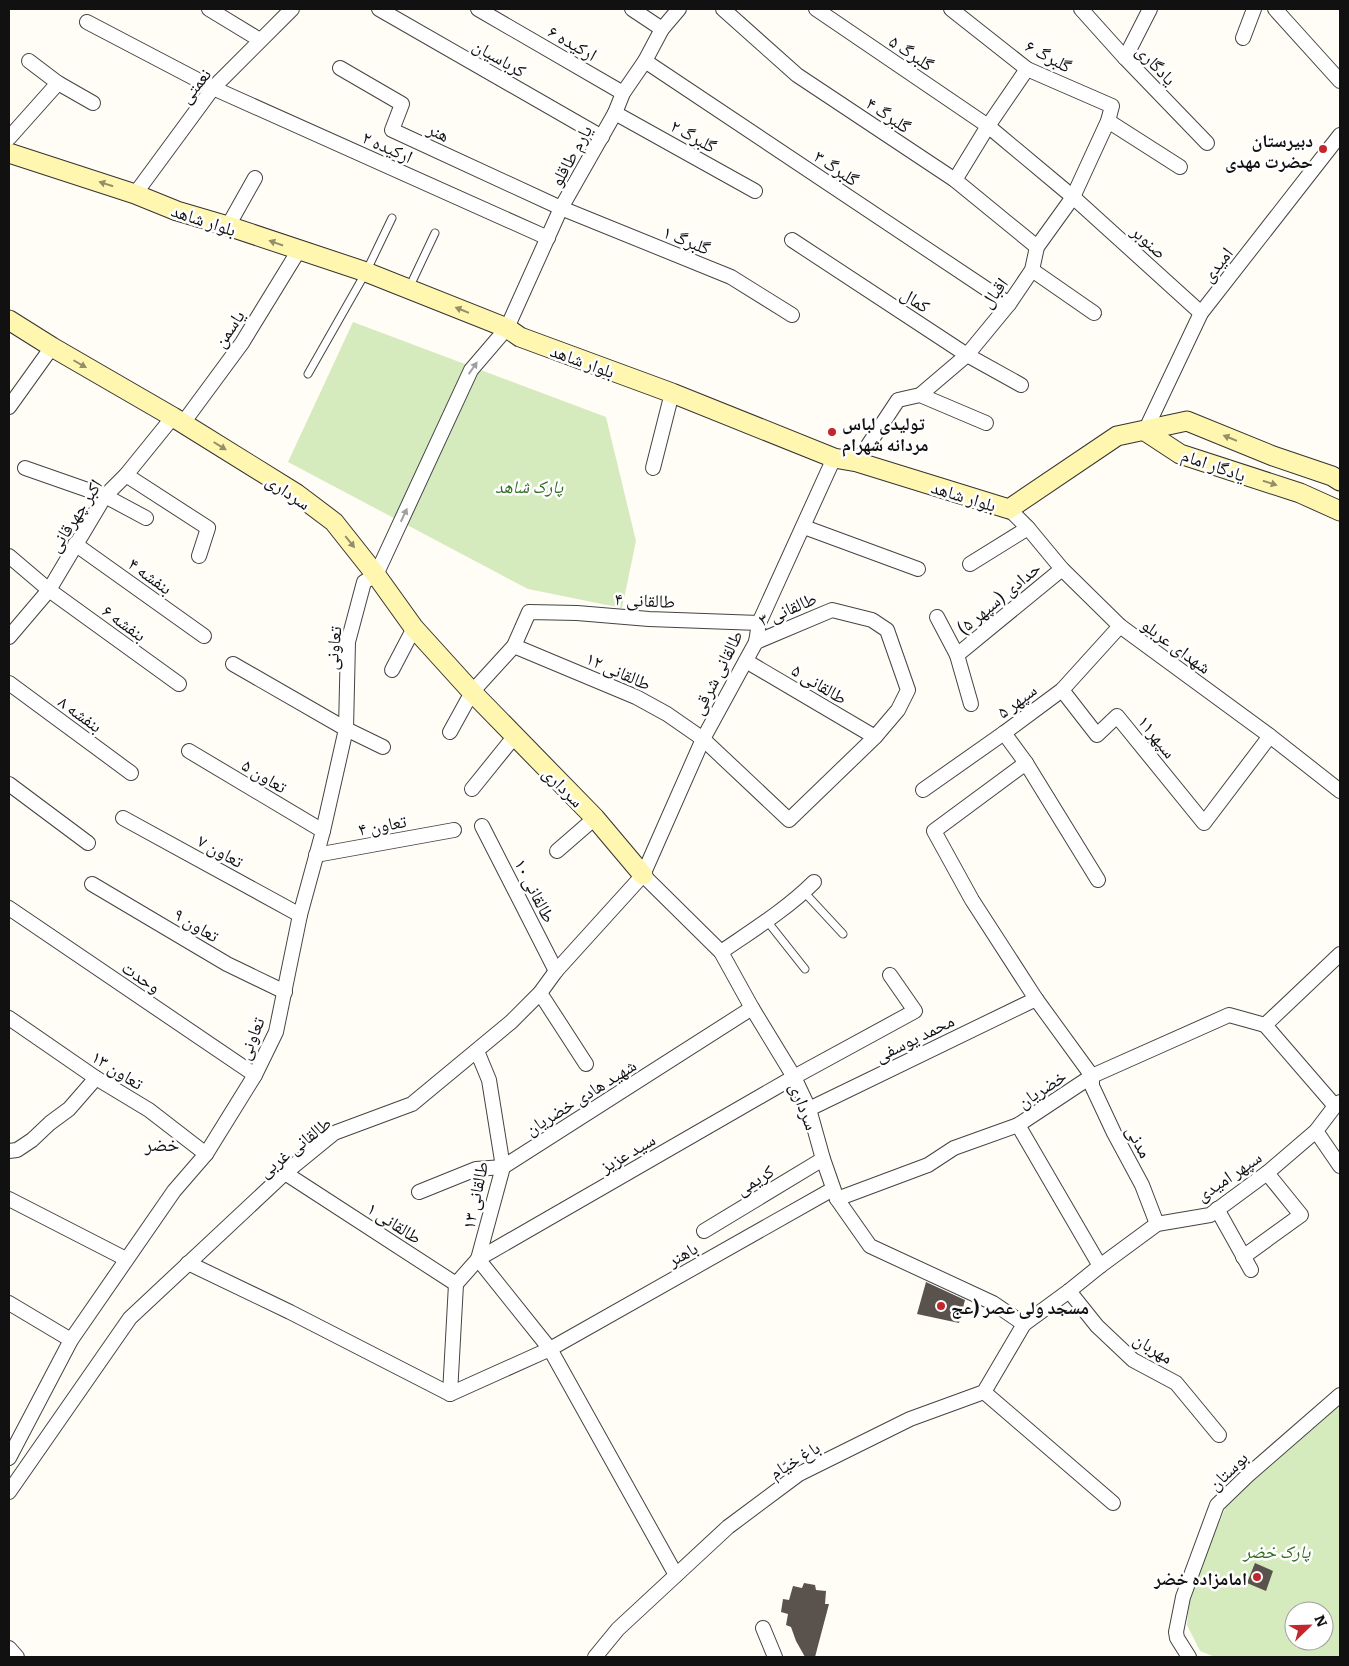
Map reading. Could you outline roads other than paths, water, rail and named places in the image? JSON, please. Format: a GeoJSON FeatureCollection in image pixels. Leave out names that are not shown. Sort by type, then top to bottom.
{"type":"FeatureCollection","features":[{"type":"Feature","properties":{"kind":"main road","name":"بلوار شاهد"},"geometry":{"type":"LineString","coordinates":[[9,153],[136,194],[178,211],[366,272],[507,328],[520,337],[672,393],[834,458],[857,462],[1009,509],[1117,436],[1145,431]]}},
{"type":"Feature","properties":{"kind":"main road","name":"سرداری"},"geometry":{"type":"LineString","coordinates":[[9,320],[178,420],[297,494],[334,522],[376,575],[414,628],[514,737],[595,818],[643,875]]}},
{"type":"Feature","properties":{"kind":"main road","name":"یادگار امام"},"geometry":{"type":"LineString","coordinates":[[1145,431],[1187,421],[1340,481]]}},
{"type":"Feature","properties":{"kind":"main road","name":"یادگار امام"},"geometry":{"type":"LineString","coordinates":[[1145,431],[1180,454],[1300,493],[1340,511]]}},
{"type":"Feature","properties":{"kind":"street"},"geometry":{"type":"LineString","coordinates":[[209,9],[260,40]]}},
{"type":"Feature","properties":{"kind":"street","name":"نعمتی"},"geometry":{"type":"LineString","coordinates":[[136,194],[212,88],[292,9]]}},
{"type":"Feature","properties":{"kind":"street","name":"کرباسیان"},"geometry":{"type":"LineString","coordinates":[[379,9],[602,137]]}},
{"type":"Feature","properties":{"kind":"street","name":"ارکیده ۶"},"geometry":{"type":"LineString","coordinates":[[478,9],[623,93]]}},
{"type":"Feature","properties":{"kind":"street"},"geometry":{"type":"LineString","coordinates":[[632,9],[662,29]]}},
{"type":"Feature","properties":{"kind":"street","name":"یارم طاقلو"},"geometry":{"type":"LineString","coordinates":[[507,328],[561,208],[615,113],[623,93],[645,61],[662,29],[679,9]]}},
{"type":"Feature","properties":{"kind":"street","name":"گلبرگ ۴"},"geometry":{"type":"LineString","coordinates":[[723,9],[797,75],[955,180],[1036,247]]}},
{"type":"Feature","properties":{"kind":"street","name":"گلبرگ ۵"},"geometry":{"type":"LineString","coordinates":[[816,9],[988,126],[1073,197]]}},
{"type":"Feature","properties":{"kind":"street","name":"گلبرگ ۶"},"geometry":{"type":"LineString","coordinates":[[951,9],[1027,69],[1112,106]]}},
{"type":"Feature","properties":{"kind":"street","name":"یادگاری"},"geometry":{"type":"LineString","coordinates":[[1081,9],[1206,143]]}},
{"type":"Feature","properties":{"kind":"street"},"geometry":{"type":"LineString","coordinates":[[1125,58],[1150,9]]}},
{"type":"Feature","properties":{"kind":"street"},"geometry":{"type":"LineString","coordinates":[[1243,38],[1254,9]]}},
{"type":"Feature","properties":{"kind":"street"},"geometry":{"type":"LineString","coordinates":[[1275,9],[1340,81]]}},
{"type":"Feature","properties":{"kind":"street","name":"ارکیده ۲"},"geometry":{"type":"LineString","coordinates":[[87,22],[212,88],[548,238]]}},
{"type":"Feature","properties":{"kind":"street"},"geometry":{"type":"LineString","coordinates":[[29,61],[58,83],[93,102]]}},
{"type":"Feature","properties":{"kind":"street","name":"گلبرگ ۳"},"geometry":{"type":"LineString","coordinates":[[645,61],[1009,304]]}},
{"type":"Feature","properties":{"kind":"street","name":"هنر"},"geometry":{"type":"LineString","coordinates":[[340,68],[402,104],[392,130],[561,208]]}},
{"type":"Feature","properties":{"kind":"street"},"geometry":{"type":"LineString","coordinates":[[955,180],[988,126],[1027,69]]}},
{"type":"Feature","properties":{"kind":"street"},"geometry":{"type":"LineString","coordinates":[[9,138],[58,83]]}},
{"type":"Feature","properties":{"kind":"street","name":"اقبال"},"geometry":{"type":"LineString","coordinates":[[857,462],[898,400],[920,395],[967,354],[1009,304],[1032,270],[1036,247],[1073,197],[1108,121],[1112,106]]}},
{"type":"Feature","properties":{"kind":"street","name":"گلبرگ ۲"},"geometry":{"type":"LineString","coordinates":[[615,113],[755,191]]}},
{"type":"Feature","properties":{"kind":"street"},"geometry":{"type":"LineString","coordinates":[[1108,121],[1180,167]]}},
{"type":"Feature","properties":{"kind":"street","name":"امیدی"},"geometry":{"type":"LineString","coordinates":[[1145,431],[1201,313],[1340,134]]}},
{"type":"Feature","properties":{"kind":"street"},"geometry":{"type":"LineString","coordinates":[[228,226],[254,178]]}},
{"type":"Feature","properties":{"kind":"street","name":"صنوبر"},"geometry":{"type":"LineString","coordinates":[[1073,197],[1201,313]]}},
{"type":"Feature","properties":{"kind":"street","name":"گلبرگ ۱"},"geometry":{"type":"LineString","coordinates":[[561,208],[731,277],[792,315]]}},
{"type":"Feature","properties":{"kind":"street","name":"کمال"},"geometry":{"type":"LineString","coordinates":[[792,240],[967,354],[1021,385]]}},
{"type":"Feature","properties":{"kind":"street","name":"یاسمن"},"geometry":{"type":"LineString","coordinates":[[178,420],[242,342],[299,250]]}},
{"type":"Feature","properties":{"kind":"street"},"geometry":{"type":"LineString","coordinates":[[1032,270],[1094,314]]}},
{"type":"Feature","properties":{"kind":"street","name":"تعاونی"},"geometry":{"type":"LineString","coordinates":[[9,1459],[70,1340],[174,1191],[206,1154],[255,1075],[276,1032],[300,915],[346,729],[348,642],[364,582],[376,575],[471,370],[507,328]]}},
{"type":"Feature","properties":{"kind":"street"},"geometry":{"type":"LineString","coordinates":[[9,407],[52,347]]}},
{"type":"Feature","properties":{"kind":"street"},"geometry":{"type":"LineString","coordinates":[[653,468],[672,393]]}},
{"type":"Feature","properties":{"kind":"street"},"geometry":{"type":"LineString","coordinates":[[920,395],[986,423]]}},
{"type":"Feature","properties":{"kind":"street","name":"اکبر چهرقانی"},"geometry":{"type":"LineString","coordinates":[[9,637],[49,590],[105,496],[178,420]]}},
{"type":"Feature","properties":{"kind":"street","name":"طالقانی شرقی"},"geometry":{"type":"LineString","coordinates":[[643,875],[702,739],[756,642],[759,623],[834,458]]}},
{"type":"Feature","properties":{"kind":"street"},"geometry":{"type":"LineString","coordinates":[[25,468],[105,496],[146,518]]}},
{"type":"Feature","properties":{"kind":"street"},"geometry":{"type":"LineString","coordinates":[[126,475],[208,528],[200,556]]}},
{"type":"Feature","properties":{"kind":"street","name":"شهدای عربلو"},"geometry":{"type":"LineString","coordinates":[[1009,509],[1028,528],[1062,569],[1120,626],[1270,736],[1340,791]]}},
{"type":"Feature","properties":{"kind":"street"},"geometry":{"type":"LineString","coordinates":[[804,527],[918,569]]}},
{"type":"Feature","properties":{"kind":"street"},"geometry":{"type":"LineString","coordinates":[[970,564],[1028,528]]}},
{"type":"Feature","properties":{"kind":"street","name":"بنفشه ۴"},"geometry":{"type":"LineString","coordinates":[[75,544],[204,636]]}},
{"type":"Feature","properties":{"kind":"street","name":"بنفشه ۶"},"geometry":{"type":"LineString","coordinates":[[9,556],[49,590],[179,684]]}},
{"type":"Feature","properties":{"kind":"street","name":"حدادی (سپهر ۵)"},"geometry":{"type":"LineString","coordinates":[[957,655],[1062,569]]}},
{"type":"Feature","properties":{"kind":"street","name":"طالقانی ۳"},"geometry":{"type":"LineString","coordinates":[[756,642],[832,610],[872,620],[887,630],[908,690],[898,710],[875,737]]}},
{"type":"Feature","properties":{"kind":"street","name":"طالقانی ۴"},"geometry":{"type":"LineString","coordinates":[[514,646],[529,612],[759,623]]}},
{"type":"Feature","properties":{"kind":"street"},"geometry":{"type":"LineString","coordinates":[[937,617],[957,655],[971,704]]}},
{"type":"Feature","properties":{"kind":"street","name":"سپهر ۵"},"geometry":{"type":"LineString","coordinates":[[923,790],[1062,690],[1120,626]]}},
{"type":"Feature","properties":{"kind":"street"},"geometry":{"type":"LineString","coordinates":[[392,670],[414,628]]}},
{"type":"Feature","properties":{"kind":"street"},"geometry":{"type":"LineString","coordinates":[[450,732],[472,692],[514,646]]}},
{"type":"Feature","properties":{"kind":"street","name":"طالقانی ۱۲"},"geometry":{"type":"LineString","coordinates":[[514,646],[636,697],[667,714],[702,739],[789,820],[875,737]]}},
{"type":"Feature","properties":{"kind":"street","name":"طالقانی ۵"},"geometry":{"type":"LineString","coordinates":[[746,661],[875,737]]}},
{"type":"Feature","properties":{"kind":"street"},"geometry":{"type":"LineString","coordinates":[[233,664],[346,729],[383,747]]}},
{"type":"Feature","properties":{"kind":"street","name":"بنفشه ۸"},"geometry":{"type":"LineString","coordinates":[[9,683],[131,773]]}},
{"type":"Feature","properties":{"kind":"street","name":"سپهر۱۱"},"geometry":{"type":"LineString","coordinates":[[1062,690],[1097,735],[1117,716],[1204,823],[1270,736]]}},
{"type":"Feature","properties":{"kind":"street"},"geometry":{"type":"LineString","coordinates":[[1004,733],[1026,763],[1098,880]]}},
{"type":"Feature","properties":{"kind":"street"},"geometry":{"type":"LineString","coordinates":[[472,789],[514,737]]}},
{"type":"Feature","properties":{"kind":"street","name":"تعاون ۵"},"geometry":{"type":"LineString","coordinates":[[189,751],[322,831]]}},
{"type":"Feature","properties":{"kind":"street"},"geometry":{"type":"LineString","coordinates":[[1026,763],[934,831],[972,900],[1036,999],[1092,1076]]}},
{"type":"Feature","properties":{"kind":"street"},"geometry":{"type":"LineString","coordinates":[[9,784],[88,843]]}},
{"type":"Feature","properties":{"kind":"street","name":"تعاون ۷"},"geometry":{"type":"LineString","coordinates":[[123,818],[300,915]]}},
{"type":"Feature","properties":{"kind":"street"},"geometry":{"type":"LineString","coordinates":[[557,851],[595,818]]}},
{"type":"Feature","properties":{"kind":"street","name":"طالقانی ۱۰"},"geometry":{"type":"LineString","coordinates":[[482,826],[556,971]]}},
{"type":"Feature","properties":{"kind":"street","name":"تعاون ۴"},"geometry":{"type":"LineString","coordinates":[[316,855],[454,830]]}},
{"type":"Feature","properties":{"kind":"street","name":"سرداری"},"geometry":{"type":"LineString","coordinates":[[643,875],[721,952],[794,1077],[809,1109],[835,1194],[870,1246],[993,1304],[1024,1324]]}},
{"type":"Feature","properties":{"kind":"street","name":"طالقانی غربی"},"geometry":{"type":"LineString","coordinates":[[9,1492],[130,1318],[285,1173],[334,1133],[412,1104],[511,1022],[540,993],[556,971],[643,875]]}},
{"type":"Feature","properties":{"kind":"street"},"geometry":{"type":"LineString","coordinates":[[721,952],[767,921],[814,882]]}},
{"type":"Feature","properties":{"kind":"street","name":"تعاون ۹"},"geometry":{"type":"LineString","coordinates":[[92,884],[227,964],[285,992]]}},
{"type":"Feature","properties":{"kind":"street","name":"وحدت"},"geometry":{"type":"LineString","coordinates":[[9,908],[255,1075]]}},
{"type":"Feature","properties":{"kind":"street"},"geometry":{"type":"LineString","coordinates":[[1338,1104],[1265,1025],[1340,954]]}},
{"type":"Feature","properties":{"kind":"street","name":"سید عزیز"},"geometry":{"type":"LineString","coordinates":[[478,1259],[794,1077],[915,1012],[890,975]]}},
{"type":"Feature","properties":{"kind":"street"},"geometry":{"type":"LineString","coordinates":[[540,993],[586,1064]]}},
{"type":"Feature","properties":{"kind":"street","name":"محمد یوسفی"},"geometry":{"type":"LineString","coordinates":[[809,1109],[1036,999]]}},
{"type":"Feature","properties":{"kind":"street","name":"شهید هادی خضریان"},"geometry":{"type":"LineString","coordinates":[[419,1192],[476,1169],[503,1167],[752,1008]]}},
{"type":"Feature","properties":{"kind":"street","name":"خضریان"},"geometry":{"type":"LineString","coordinates":[[835,1194],[928,1164],[954,1148],[1018,1125],[1092,1076],[1229,1015],[1265,1025]]}},
{"type":"Feature","properties":{"kind":"street","name":"تعاون ۱۳"},"geometry":{"type":"LineString","coordinates":[[9,1018],[96,1078],[149,1110],[206,1154]]}},
{"type":"Feature","properties":{"kind":"street","name":"طالقانی ۱۳"},"geometry":{"type":"LineString","coordinates":[[477,1051],[490,1080],[503,1167],[478,1259]]}},
{"type":"Feature","properties":{"kind":"street","name":"مدنی"},"geometry":{"type":"LineString","coordinates":[[1092,1076],[1092,1086],[1114,1133],[1142,1185],[1158,1224]]}},
{"type":"Feature","properties":{"kind":"street"},"geometry":{"type":"LineString","coordinates":[[12,1148],[32,1140],[69,1109],[96,1078]]}},
{"type":"Feature","properties":{"kind":"street","name":"سپهر امیدی"},"geometry":{"type":"LineString","coordinates":[[1024,1324],[1158,1224],[1210,1215],[1267,1173],[1316,1131],[1338,1104]]}},
{"type":"Feature","properties":{"kind":"street"},"geometry":{"type":"LineString","coordinates":[[1018,1125],[1100,1266]]}},
{"type":"Feature","properties":{"kind":"street"},"geometry":{"type":"LineString","coordinates":[[1316,1131],[1340,1166]]}},
{"type":"Feature","properties":{"kind":"street","name":"کریمی"},"geometry":{"type":"LineString","coordinates":[[704,1231],[823,1159]]}},
{"type":"Feature","properties":{"kind":"street","name":"طالقانی ۱"},"geometry":{"type":"LineString","coordinates":[[285,1173],[456,1284]]}},
{"type":"Feature","properties":{"kind":"street"},"geometry":{"type":"LineString","coordinates":[[1244,1257],[1301,1215],[1267,1173]]}},
{"type":"Feature","properties":{"kind":"street","name":"باهنر"},"geometry":{"type":"LineString","coordinates":[[450,1394],[550,1349],[835,1194]]}},
{"type":"Feature","properties":{"kind":"street"},"geometry":{"type":"LineString","coordinates":[[9,1200],[126,1259]]}},
{"type":"Feature","properties":{"kind":"street"},"geometry":{"type":"LineString","coordinates":[[1217,1210],[1251,1270]]}},
{"type":"Feature","properties":{"kind":"street"},"geometry":{"type":"LineString","coordinates":[[188,1263],[290,1312],[450,1394],[456,1284],[478,1259],[550,1349],[676,1575]]}},
{"type":"Feature","properties":{"kind":"street","name":"مهربان"},"geometry":{"type":"LineString","coordinates":[[1070,1291],[1097,1326],[1133,1360],[1176,1383],[1219,1435]]}},
{"type":"Feature","properties":{"kind":"street"},"geometry":{"type":"LineString","coordinates":[[9,1303],[70,1340]]}},
{"type":"Feature","properties":{"kind":"street"},"geometry":{"type":"LineString","coordinates":[[1024,1324],[984,1392],[1113,1503]]}},
{"type":"Feature","properties":{"kind":"street","name":"باغ خیّام"},"geometry":{"type":"LineString","coordinates":[[595,1657],[618,1629],[728,1527],[799,1474],[910,1419],[984,1392]]}},
{"type":"Feature","properties":{"kind":"street","name":"بوستان"},"geometry":{"type":"LineString","coordinates":[[1189,1657],[1176,1632],[1182,1597],[1217,1505],[1247,1476],[1340,1395]]}},
{"type":"Feature","properties":{"kind":"street"},"geometry":{"type":"LineString","coordinates":[[9,1459],[22,1471]]}},
{"type":"Feature","properties":{"kind":"street"},"geometry":{"type":"LineString","coordinates":[[763,1628],[775,1657]]}},
{"type":"Feature","properties":{"kind":"street"},"geometry":{"type":"LineString","coordinates":[[9,1648],[17,1657]]}},
{"type":"Feature","properties":{"kind":"lane"},"geometry":{"type":"LineString","coordinates":[[308,374],[366,272],[392,218]]}},
{"type":"Feature","properties":{"kind":"lane"},"geometry":{"type":"LineString","coordinates":[[409,288],[435,233]]}},
{"type":"Feature","properties":{"kind":"lane"},"geometry":{"type":"LineString","coordinates":[[804,892],[842,934]]}},
{"type":"Feature","properties":{"kind":"lane"},"geometry":{"type":"LineString","coordinates":[[767,921],[805,969]]}},
{"type":"Feature","properties":{"kind":"place","name":"دبیرستان حضرت مهدی"},"geometry":{"type":"Point","coordinates":[1323,149]}},
{"type":"Feature","properties":{"kind":"place","name":"تولیدی لباس مردانه شهرام"},"geometry":{"type":"Point","coordinates":[832,432]}},
{"type":"Feature","properties":{"kind":"place","name":"مسجد ولی عصر (عج"},"geometry":{"type":"Point","coordinates":[941,1306]}},
{"type":"Feature","properties":{"kind":"place","name":"امامزاده خضر"},"geometry":{"type":"Point","coordinates":[1257,1577]}},
{"type":"Feature","properties":{"kind":"district","name":"خضر"},"geometry":{"type":"Point","coordinates":[162,1143]}},
{"type":"Feature","properties":{"kind":"park label","name":"پارک شاهد"},"geometry":{"type":"Point","coordinates":[529,485]}},
{"type":"Feature","properties":{"kind":"park label","name":"پارک خضر"},"geometry":{"type":"Point","coordinates":[1277,1550]}}]}
